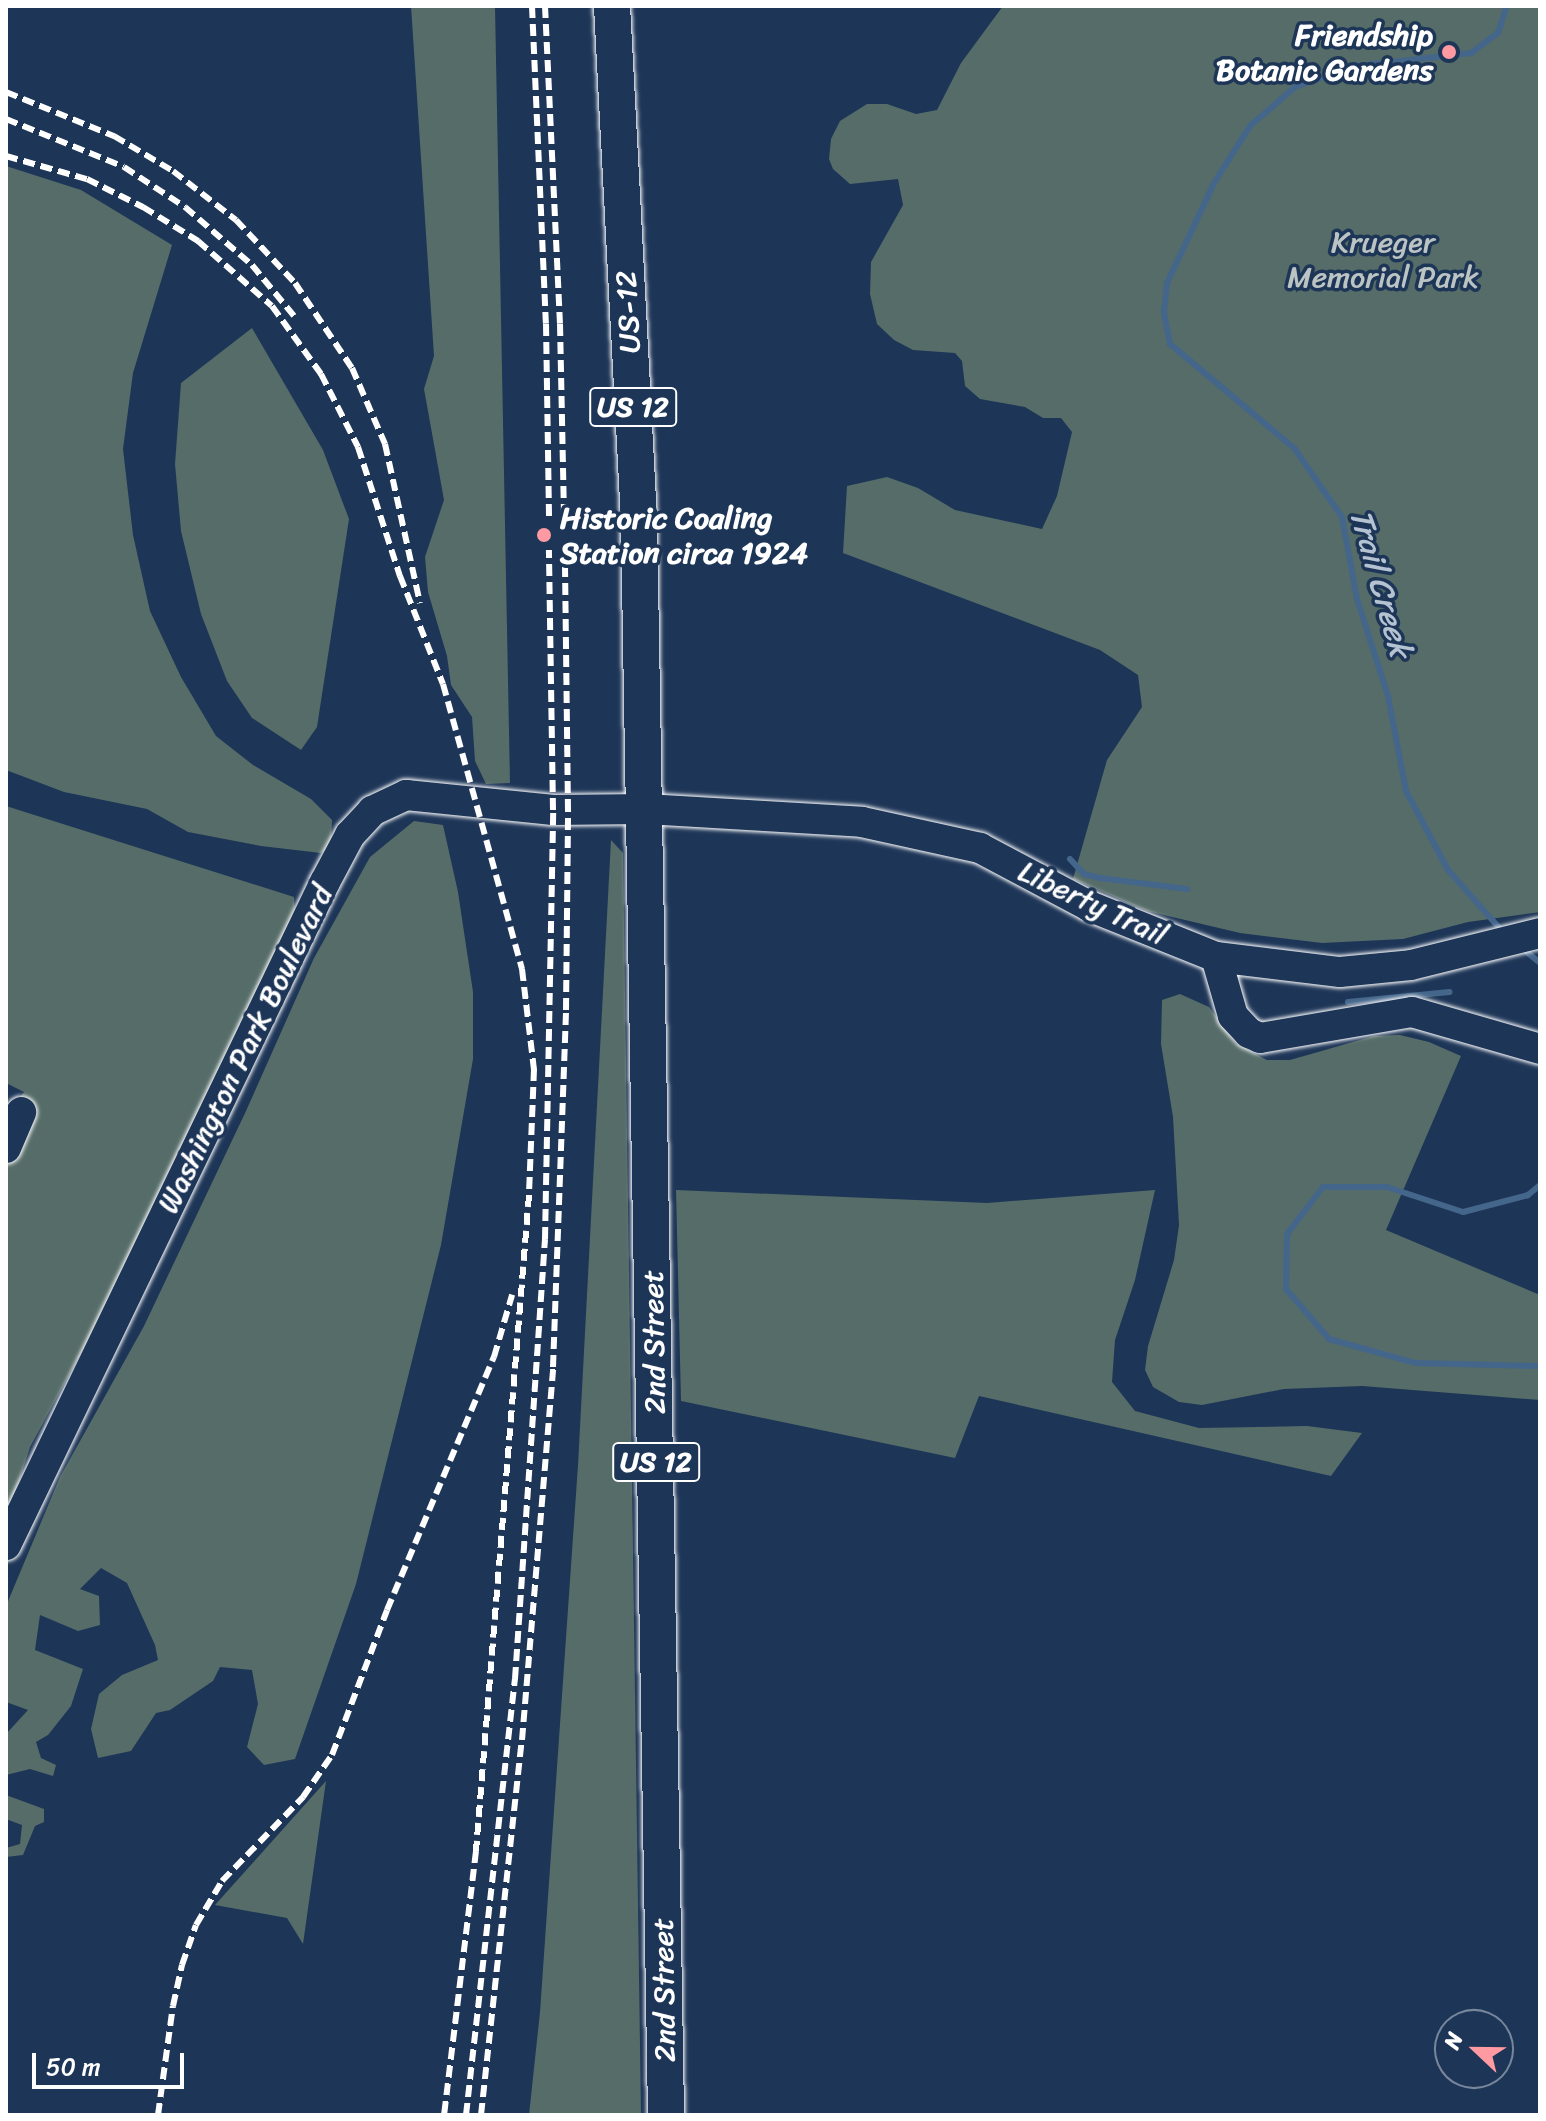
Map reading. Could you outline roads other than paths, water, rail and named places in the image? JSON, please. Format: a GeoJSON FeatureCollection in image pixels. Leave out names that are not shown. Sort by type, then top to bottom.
{"type":"FeatureCollection","features":[{"type":"Feature","properties":{"kind":"main road","name":"US-12"},"geometry":{"type":"LineString","coordinates":[[612,6],[639,520],[646,809]]}},
{"type":"Feature","properties":{"kind":"main road","name":"2nd Street"},"geometry":{"type":"LineString","coordinates":[[646,809],[666,2115]]}},
{"type":"Feature","properties":{"kind":"street","name":"Washington Park Boulevard"},"geometry":{"type":"LineString","coordinates":[[6,1545],[350,835],[372,811],[406,795],[553,810],[646,809]]}},
{"type":"Feature","properties":{"kind":"street","name":"Liberty Trail"},"geometry":{"type":"LineString","coordinates":[[646,809],[862,822],[980,848],[1089,906],[1216,957],[1340,972],[1411,965],[1540,933]]}},
{"type":"Feature","properties":{"kind":"street"},"geometry":{"type":"LineString","coordinates":[[1216,957],[1233,1016],[1240,1025],[1260,1038],[1412,1012],[1540,1049]]}},
{"type":"Feature","properties":{"kind":"street"},"geometry":{"type":"LineString","coordinates":[[6,1148],[21,1112]]}},
{"type":"Feature","properties":{"kind":"waterway","name":"Trail Creek"},"geometry":{"type":"LineString","coordinates":[[1502,931],[1448,870],[1406,791],[1388,696],[1357,599],[1342,517],[1294,448],[1170,344],[1164,312],[1167,283],[1214,183],[1250,126],[1295,87],[1356,66],[1471,53],[1498,33],[1507,6]]}},
{"type":"Feature","properties":{"kind":"waterway"},"geometry":{"type":"LineString","coordinates":[[1070,859],[1084,874],[1187,889]]}},
{"type":"Feature","properties":{"kind":"waterway","name":"Trail Creek"},"geometry":{"type":"LineString","coordinates":[[1523,949],[1540,963]]}},
{"type":"Feature","properties":{"kind":"waterway"},"geometry":{"type":"LineString","coordinates":[[1348,1002],[1450,992]]}},
{"type":"Feature","properties":{"kind":"waterway","name":"Trail Creek"},"geometry":{"type":"LineString","coordinates":[[1540,1185],[1528,1195],[1463,1212],[1387,1187],[1323,1187],[1287,1234],[1286,1289],[1329,1339],[1415,1363],[1540,1366]]}},
{"type":"Feature","properties":{"kind":"railway"},"geometry":{"type":"LineString","coordinates":[[532,6],[546,324],[549,521]]}},
{"type":"Feature","properties":{"kind":"railway"},"geometry":{"type":"LineString","coordinates":[[545,6],[560,324],[564,521]]}},
{"type":"Feature","properties":{"kind":"railway"},"geometry":{"type":"LineString","coordinates":[[6,92],[114,136],[173,171],[236,220],[295,283],[352,368],[385,444],[420,603]]}},
{"type":"Feature","properties":{"kind":"railway"},"geometry":{"type":"LineString","coordinates":[[6,119],[124,167],[185,207],[252,265],[294,316]]}},
{"type":"Feature","properties":{"kind":"railway"},"geometry":{"type":"LineString","coordinates":[[6,156],[87,179],[143,207],[198,241],[272,306],[321,374],[358,447],[400,576],[443,684],[522,969],[534,1069],[529,1195],[476,1851],[444,2115]]}},
{"type":"Feature","properties":{"kind":"railway"},"geometry":{"type":"LineString","coordinates":[[466,2115],[515,1679],[545,1239],[553,810],[549,550]]}},
{"type":"Feature","properties":{"kind":"railway"},"geometry":{"type":"LineString","coordinates":[[481,2115],[522,1740],[553,1367],[566,1010],[568,811],[565,550]]}},
{"type":"Feature","properties":{"kind":"railway"},"geometry":{"type":"LineString","coordinates":[[158,2115],[173,2006],[182,1965],[196,1925],[222,1881],[303,1797],[332,1755],[387,1610],[494,1357],[512,1295]]}},
{"type":"Feature","properties":{"kind":"place","name":"Friendship Botanic Gardens"},"geometry":{"type":"Point","coordinates":[1449,52]}},
{"type":"Feature","properties":{"kind":"place","name":"Historic Coaling Station circa 1924"},"geometry":{"type":"Point","coordinates":[544,535]}},
{"type":"Feature","properties":{"kind":"park label","name":"Krueger Memorial Park"},"geometry":{"type":"Point","coordinates":[1383,259]}}]}
